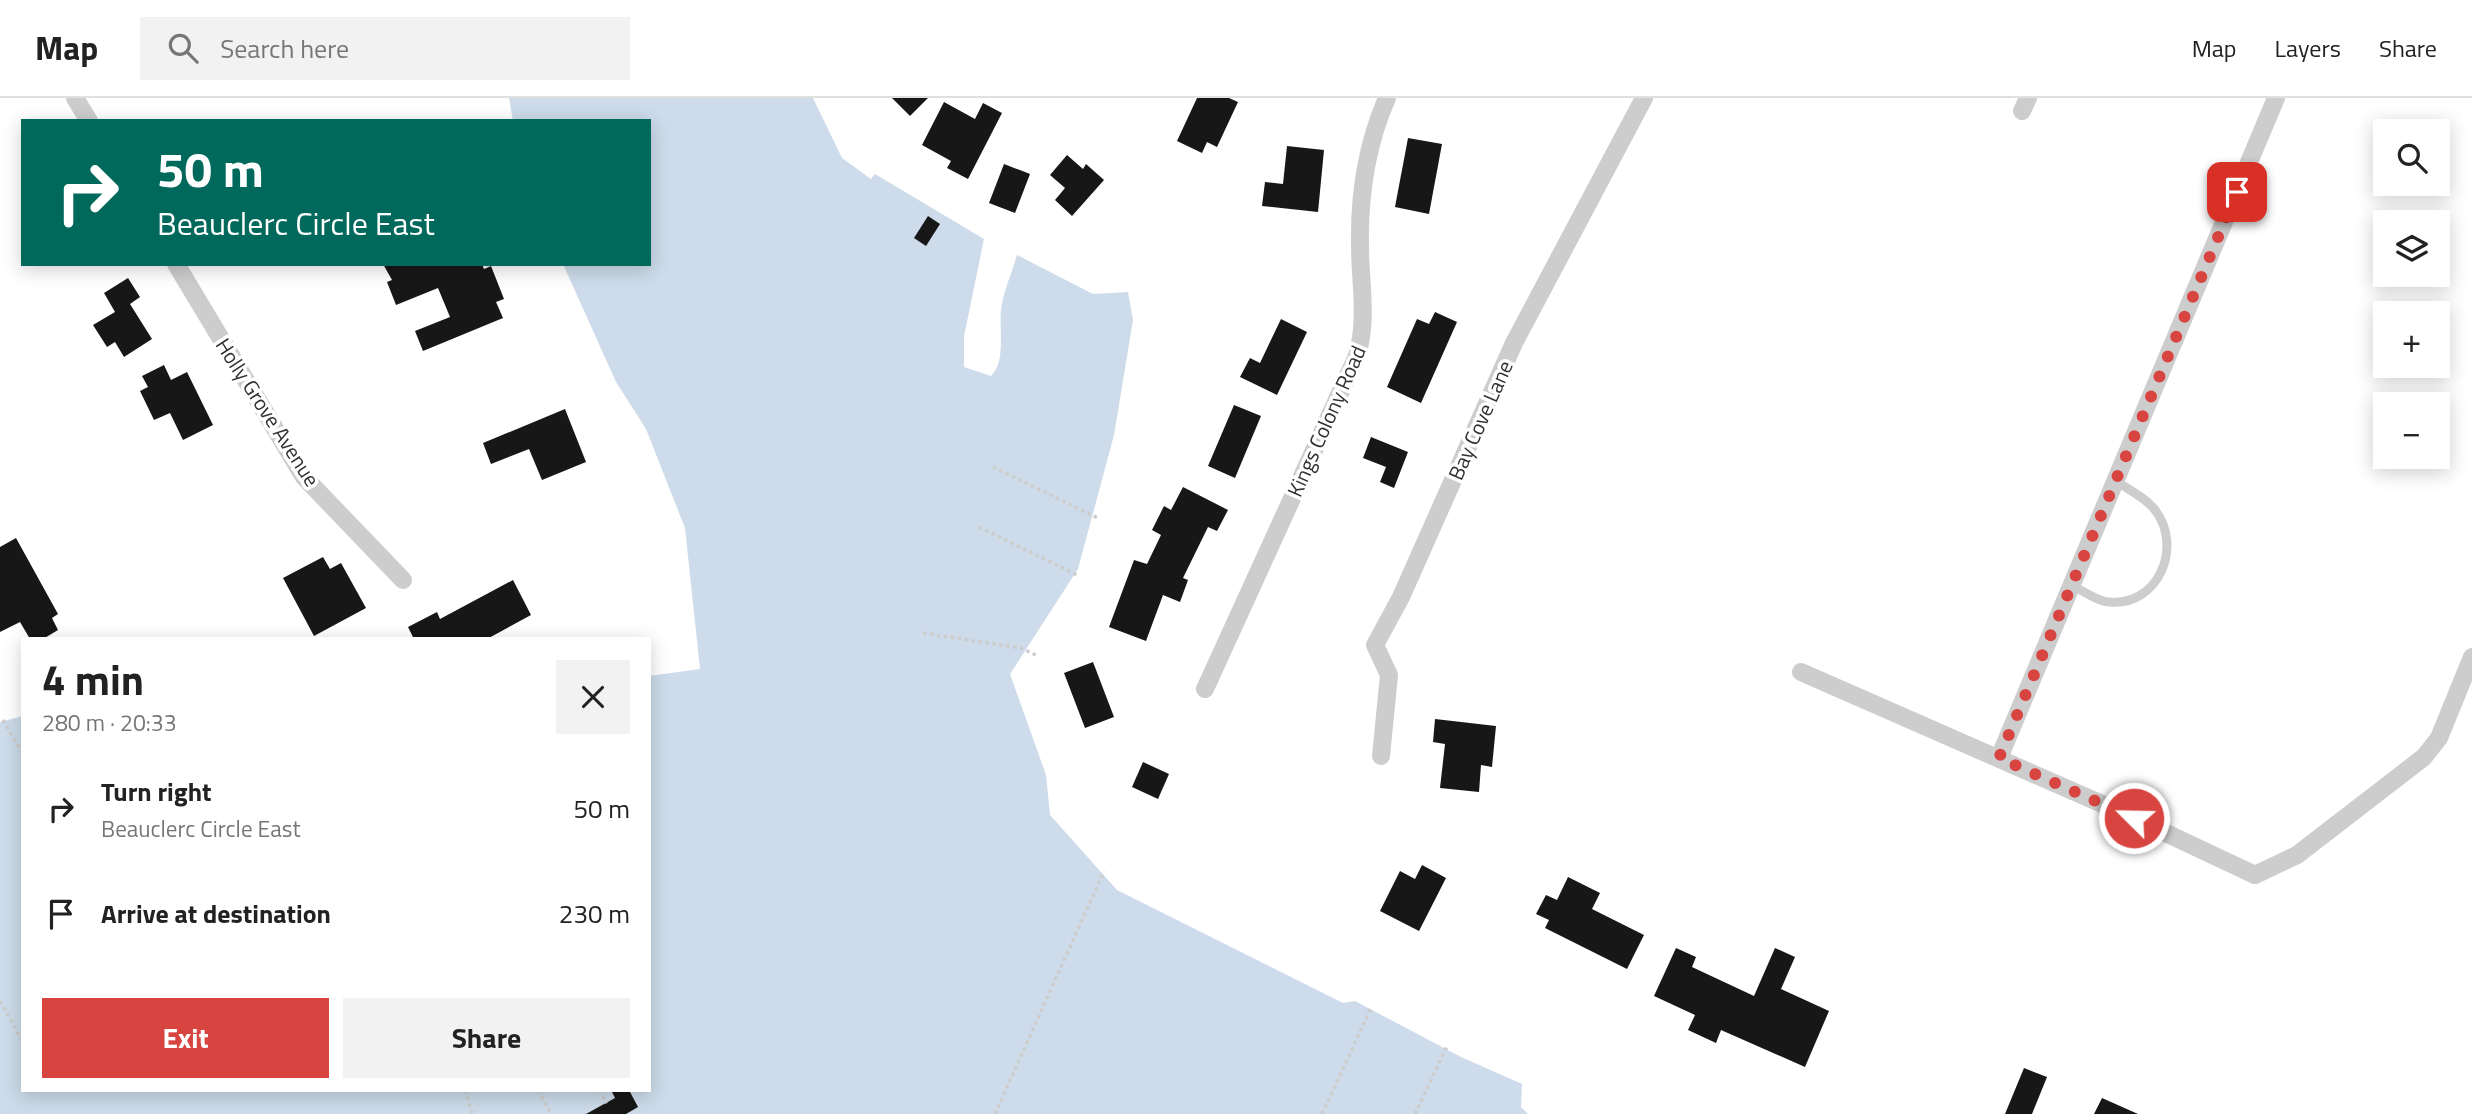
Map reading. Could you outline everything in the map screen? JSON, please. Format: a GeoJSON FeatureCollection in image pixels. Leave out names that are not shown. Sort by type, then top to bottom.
{"type":"FeatureCollection","features":[{"type":"Feature","properties":{"kind":"street"},"geometry":{"type":"LineString","coordinates":[[75,98],[88,119]]}},
{"type":"Feature","properties":{"kind":"street","name":"Kings Colony Road"},"geometry":{"type":"LineString","coordinates":[[1205,689],[1357,356],[1364,324],[1359,243],[1364,181],[1374,132],[1387,98]]}},
{"type":"Feature","properties":{"kind":"street","name":"Bay Cove Lane"},"geometry":{"type":"LineString","coordinates":[[1381,756],[1389,675],[1375,645],[1401,597],[1514,343],[1644,98]]}},
{"type":"Feature","properties":{"kind":"street"},"geometry":{"type":"LineString","coordinates":[[1999,758],[2276,98]]}},
{"type":"Feature","properties":{"kind":"street","name":"Holly Grove Avenue"},"geometry":{"type":"LineString","coordinates":[[177,266],[303,477],[403,580]]}},
{"type":"Feature","properties":{"kind":"street"},"geometry":{"type":"LineString","coordinates":[[1801,672],[1999,758],[2255,875],[2297,855],[2424,757],[2440,738],[2472,657]]}},
{"type":"Feature","properties":{"kind":"lane"},"geometry":{"type":"LineString","coordinates":[[2071,585],[2108,603],[2127,601],[2143,595],[2157,580],[2167,560],[2169,541],[2165,527],[2154,508],[2116,481]]}},
{"type":"Feature","properties":{"kind":"path"},"geometry":{"type":"LineString","coordinates":[[993,467],[1098,518]]}},
{"type":"Feature","properties":{"kind":"path"},"geometry":{"type":"LineString","coordinates":[[979,527],[1079,576]]}},
{"type":"Feature","properties":{"kind":"path"},"geometry":{"type":"LineString","coordinates":[[923,634],[1021,648],[1038,656]]}},
{"type":"Feature","properties":{"kind":"path"},"geometry":{"type":"LineString","coordinates":[[3,720],[21,751]]}},
{"type":"Feature","properties":{"kind":"path"},"geometry":{"type":"LineString","coordinates":[[995,1114],[1104,871]]}},
{"type":"Feature","properties":{"kind":"path"},"geometry":{"type":"LineString","coordinates":[[0,1001],[21,1038]]}},
{"type":"Feature","properties":{"kind":"path"},"geometry":{"type":"LineString","coordinates":[[1322,1114],[1371,1008]]}},
{"type":"Feature","properties":{"kind":"path"},"geometry":{"type":"LineString","coordinates":[[1415,1114],[1447,1046]]}},
{"type":"Feature","properties":{"kind":"path"},"geometry":{"type":"LineString","coordinates":[[466,1092],[472,1114]]}},
{"type":"Feature","properties":{"kind":"path"},"geometry":{"type":"LineString","coordinates":[[539,1092],[551,1114]]}},
{"type":"Feature","properties":{"kind":"path"},"geometry":{"type":"LineString","coordinates":[[601,1092],[607,1103]]}},
{"type":"Feature","properties":{"kind":"water"},"geometry":{"type":"Polygon","coordinates":[[[509,98],[813,98],[842,158],[871,179],[875,174],[984,239],[964,336],[964,367],[991,376],[999,363],[1002,303],[1017,255],[1093,294],[1128,292],[1133,320],[1114,435],[1078,569],[1010,674],[1046,775],[1050,815],[1117,890],[1343,1003],[1355,1001],[1461,1057],[1522,1084],[1521,1107],[1528,1114],[0,1114],[0,722],[21,717],[21,1092],[651,1092],[651,676],[700,669],[685,528],[646,429],[616,382],[564,266],[651,266],[651,119],[513,119],[509,98]]]}},
{"type":"Feature","properties":{"kind":"building"},"geometry":{"type":"Polygon","coordinates":[[[892,98],[928,98],[910,116],[892,98]]]}},
{"type":"Feature","properties":{"kind":"building"},"geometry":{"type":"Polygon","coordinates":[[[1197,98],[1229,98],[1238,102],[1217,147],[1207,142],[1202,153],[1177,141],[1197,98]]]}},
{"type":"Feature","properties":{"kind":"building"},"geometry":{"type":"Polygon","coordinates":[[[944,102],[975,119],[983,103],[1002,113],[968,179],[947,168],[951,161],[922,145],[944,102]]]}},
{"type":"Feature","properties":{"kind":"building"},"geometry":{"type":"Polygon","coordinates":[[[1408,138],[1442,144],[1429,214],[1395,207],[1408,138]]]}},
{"type":"Feature","properties":{"kind":"building"},"geometry":{"type":"Polygon","coordinates":[[[1287,146],[1324,150],[1318,212],[1262,206],[1265,182],[1283,184],[1287,146]]]}},
{"type":"Feature","properties":{"kind":"building"},"geometry":{"type":"Polygon","coordinates":[[[1067,155],[1083,169],[1086,164],[1104,180],[1072,216],[1055,200],[1065,188],[1050,175],[1067,155]]]}},
{"type":"Feature","properties":{"kind":"building"},"geometry":{"type":"Polygon","coordinates":[[[1004,164],[1030,174],[1015,213],[989,203],[1004,164]]]}},
{"type":"Feature","properties":{"kind":"building"},"geometry":{"type":"Polygon","coordinates":[[[928,216],[940,224],[926,246],[914,238],[928,216]]]}},
{"type":"Feature","properties":{"kind":"building"},"geometry":{"type":"Polygon","coordinates":[[[384,266],[483,266],[484,269],[491,266],[504,299],[496,302],[503,318],[423,351],[415,331],[450,317],[438,288],[396,305],[387,282],[392,280],[384,266]]]}},
{"type":"Feature","properties":{"kind":"building"},"geometry":{"type":"Polygon","coordinates":[[[128,278],[140,297],[130,304],[152,339],[124,357],[115,342],[107,347],[93,325],[115,312],[104,293],[128,278]]]}},
{"type":"Feature","properties":{"kind":"building"},"geometry":{"type":"Polygon","coordinates":[[[1435,312],[1457,322],[1421,403],[1387,387],[1417,319],[1429,324],[1435,312]]]}},
{"type":"Feature","properties":{"kind":"building"},"geometry":{"type":"Polygon","coordinates":[[[1281,319],[1307,332],[1277,395],[1240,377],[1250,358],[1260,363],[1281,319]]]}},
{"type":"Feature","properties":{"kind":"building"},"geometry":{"type":"Polygon","coordinates":[[[164,365],[171,380],[187,372],[213,425],[183,440],[170,413],[154,420],[140,391],[148,387],[142,376],[164,365]]]}},
{"type":"Feature","properties":{"kind":"building"},"geometry":{"type":"Polygon","coordinates":[[[1234,405],[1261,416],[1235,478],[1208,466],[1234,405]]]}},
{"type":"Feature","properties":{"kind":"building"},"geometry":{"type":"Polygon","coordinates":[[[565,409],[586,462],[542,480],[529,449],[491,464],[483,443],[565,409]]]}},
{"type":"Feature","properties":{"kind":"building"},"geometry":{"type":"Polygon","coordinates":[[[1371,437],[1408,452],[1394,488],[1380,482],[1386,467],[1363,458],[1371,437]]]}},
{"type":"Feature","properties":{"kind":"building"},"geometry":{"type":"Polygon","coordinates":[[[1183,487],[1228,510],[1217,531],[1208,527],[1183,578],[1188,580],[1180,602],[1163,595],[1146,641],[1109,627],[1134,560],[1147,564],[1161,535],[1152,530],[1164,506],[1171,510],[1183,487]]]}},
{"type":"Feature","properties":{"kind":"building"},"geometry":{"type":"Polygon","coordinates":[[[16,538],[58,614],[52,618],[58,630],[46,637],[29,637],[20,622],[0,632],[0,547],[16,538]]]}},
{"type":"Feature","properties":{"kind":"building"},"geometry":{"type":"Polygon","coordinates":[[[323,557],[330,569],[341,563],[366,608],[314,636],[283,578],[323,557]]]}},
{"type":"Feature","properties":{"kind":"building"},"geometry":{"type":"Polygon","coordinates":[[[513,580],[531,615],[491,637],[413,637],[408,627],[437,612],[440,619],[513,580]]]}},
{"type":"Feature","properties":{"kind":"building"},"geometry":{"type":"Polygon","coordinates":[[[1093,662],[1114,717],[1085,728],[1064,673],[1093,662]]]}},
{"type":"Feature","properties":{"kind":"building"},"geometry":{"type":"Polygon","coordinates":[[[1435,719],[1496,726],[1492,767],[1481,765],[1479,792],[1440,788],[1445,744],[1433,742],[1435,719]]]}},
{"type":"Feature","properties":{"kind":"building"},"geometry":{"type":"Polygon","coordinates":[[[1143,762],[1169,774],[1158,799],[1132,787],[1143,762]]]}},
{"type":"Feature","properties":{"kind":"building"},"geometry":{"type":"Polygon","coordinates":[[[1422,865],[1446,878],[1419,931],[1380,911],[1400,871],[1415,879],[1422,865]]]}},
{"type":"Feature","properties":{"kind":"building"},"geometry":{"type":"Polygon","coordinates":[[[1568,877],[1600,893],[1592,909],[1644,935],[1627,969],[1545,928],[1549,920],[1536,914],[1546,895],[1557,900],[1568,877]]]}},
{"type":"Feature","properties":{"kind":"building"},"geometry":{"type":"Polygon","coordinates":[[[1676,948],[1696,957],[1692,967],[1754,996],[1775,948],[1795,957],[1781,989],[1829,1011],[1805,1067],[1721,1030],[1716,1043],[1688,1030],[1695,1015],[1654,996],[1676,948]]]}},
{"type":"Feature","properties":{"kind":"building"},"geometry":{"type":"Polygon","coordinates":[[[2024,1068],[2047,1077],[2032,1114],[2005,1114],[2024,1068]]]}},
{"type":"Feature","properties":{"kind":"building"},"geometry":{"type":"Polygon","coordinates":[[[612,1092],[630,1092],[638,1107],[626,1114],[586,1114],[615,1098],[612,1092]]]}},
{"type":"Feature","properties":{"kind":"building"},"geometry":{"type":"Polygon","coordinates":[[[2102,1098],[2138,1114],[2094,1114],[2102,1098]]]}},
{"type":"Feature","properties":{"kind":"route"},"geometry":{"type":"LineString","coordinates":[[2134,818],[1999,758],[2237,192]]}}]}
